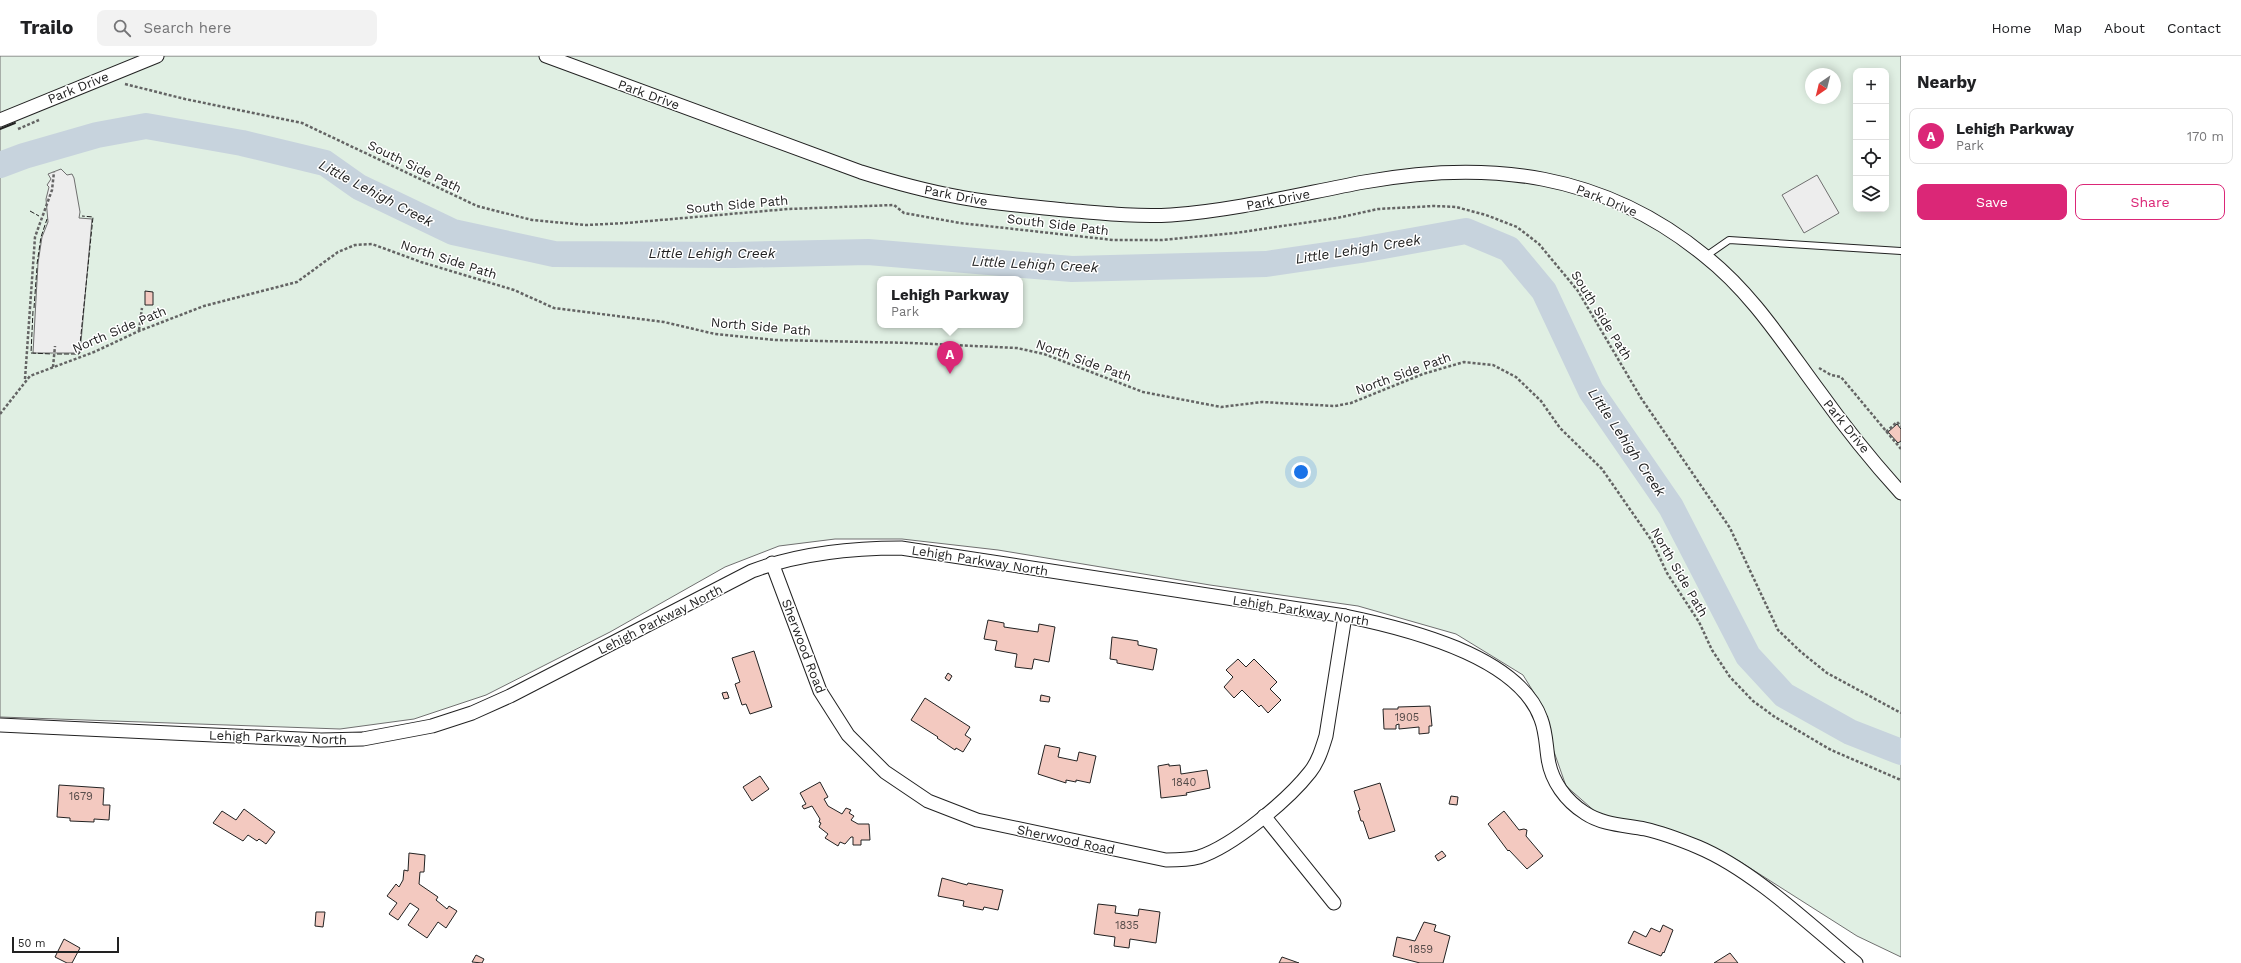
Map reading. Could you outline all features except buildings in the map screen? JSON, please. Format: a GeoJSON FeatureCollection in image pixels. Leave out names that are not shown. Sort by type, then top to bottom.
{"type":"FeatureCollection","features":[{"type":"Feature","properties":{"kind":"street","name":"Park Drive"},"geometry":{"type":"LineString","coordinates":[[0,120],[157,56]]}},
{"type":"Feature","properties":{"kind":"street","name":"Park Drive"},"geometry":{"type":"LineString","coordinates":[[546,56],[861,172],[910,186],[960,197],[1010,205],[1125,216],[1168,215],[1254,205],[1365,182],[1411,175],[1456,171],[1495,171],[1556,181],[1607,197],[1642,213],[1675,233],[1706,256],[1751,301],[1835,414],[1901,493]]}},
{"type":"Feature","properties":{"kind":"street","name":"Lehigh Parkway North"},"geometry":{"type":"LineString","coordinates":[[0,725],[321,740],[391,735],[432,726],[472,713],[510,696],[745,574],[772,563],[797,557],[837,551],[901,548],[1345,616],[1381,623],[1442,641],[1477,658],[1497,670],[1523,690],[1533,704],[1542,724],[1548,760],[1553,776],[1561,791],[1572,803],[1586,814],[1601,821],[1673,837],[1725,860],[1758,882],[1856,963]]}},
{"type":"Feature","properties":{"kind":"street","name":"Sherwood Road"},"geometry":{"type":"LineString","coordinates":[[772,563],[820,691],[832,714],[848,735],[884,772],[928,801],[977,820],[1166,860],[1182,860],[1212,852],[1264,816],[1306,777],[1320,755],[1326,736],[1345,616]]}},
{"type":"Feature","properties":{"kind":"street"},"geometry":{"type":"LineString","coordinates":[[1264,816],[1334,903]]}},
{"type":"Feature","properties":{"kind":"lane"},"geometry":{"type":"LineString","coordinates":[[1706,256],[1729,240],[1901,251]]}},
{"type":"Feature","properties":{"kind":"path","name":"South Side Path"},"geometry":{"type":"LineString","coordinates":[[117,85],[124,84],[185,99],[302,123],[471,203],[532,220],[586,225],[796,209],[894,205],[904,213],[960,223],[1060,235],[1120,240],[1162,240],[1235,233],[1337,218],[1378,209],[1413,209],[1434,206],[1456,207],[1486,215],[1518,227],[1539,244],[1578,291],[1641,398],[1730,528],[1778,630],[1801,652],[1827,673],[1901,713]]}},
{"type":"Feature","properties":{"kind":"path"},"geometry":{"type":"LineString","coordinates":[[14,130],[34,123],[44,116]]}},
{"type":"Feature","properties":{"kind":"path"},"geometry":{"type":"LineString","coordinates":[[0,414],[16,396],[25,379],[35,237],[52,190],[54,172]]}},
{"type":"Feature","properties":{"kind":"path","name":"North Side Path"},"geometry":{"type":"LineString","coordinates":[[25,379],[94,352],[139,331],[204,306],[251,292],[267,291],[297,282],[338,252],[355,246],[372,244],[514,290],[554,308],[664,322],[714,334],[776,340],[912,343],[1017,348],[1044,354],[1143,392],[1221,406],[1262,402],[1320,406],[1340,405],[1351,403],[1423,374],[1458,363],[1464,362],[1493,365],[1516,378],[1536,396],[1560,428],[1602,469],[1652,541],[1667,573],[1699,622],[1712,650],[1730,677],[1753,701],[1775,717],[1831,750],[1901,780]]}},
{"type":"Feature","properties":{"kind":"path"},"geometry":{"type":"LineString","coordinates":[[139,331],[142,308]]}},
{"type":"Feature","properties":{"kind":"path"},"geometry":{"type":"LineString","coordinates":[[53,367],[55,346]]}},
{"type":"Feature","properties":{"kind":"path"},"geometry":{"type":"LineString","coordinates":[[1804,371],[1818,366],[1831,375],[1841,377],[1886,432],[1900,445],[1901,449]]}},
{"type":"Feature","properties":{"kind":"path"},"geometry":{"type":"LineString","coordinates":[[1886,432],[1897,422],[1901,426]]}},
{"type":"Feature","properties":{"kind":"green space"},"geometry":{"type":"Polygon","coordinates":[[[0,56],[1901,56],[1901,957],[1857,936],[1739,861],[1689,837],[1598,814],[1566,786],[1552,746],[1544,709],[1523,675],[1456,634],[1358,606],[1210,585],[998,550],[902,539],[835,539],[779,546],[725,567],[610,632],[486,695],[414,719],[340,729],[0,717],[0,56]]]}},
{"type":"Feature","properties":{"kind":"shaded area"},"geometry":{"type":"Polygon","coordinates":[[[61,169],[67,175],[72,174],[74,178],[80,212],[79,218],[92,219],[80,353],[33,353],[38,263],[42,237],[48,222],[46,199],[49,187],[47,185],[51,179],[48,174],[61,169]]]}},
{"type":"Feature","properties":{"kind":"shaded area"},"geometry":{"type":"Polygon","coordinates":[[[1817,175],[1839,213],[1804,233],[1782,195],[1817,175]]]}},
{"type":"Feature","properties":{"kind":"waterway","name":"Little Lehigh Creek"},"geometry":{"type":"LineString","coordinates":[[0,165],[24,156],[97,135],[146,126],[242,143],[325,163],[359,187],[453,232],[554,254],[734,255],[868,252],[1072,269],[1266,264],[1361,250],[1466,231],[1509,249],[1544,291],[1591,391],[1671,507],[1748,656],[1784,695],[1850,732],[1901,752]]}},
{"type":"Feature","properties":{"kind":"fence"},"geometry":{"type":"LineString","coordinates":[[30,211],[39,216]]}},
{"type":"Feature","properties":{"kind":"fence"},"geometry":{"type":"LineString","coordinates":[[57,354],[79,354],[93,217],[82,216]]}},
{"type":"Feature","properties":{"kind":"fence"},"geometry":{"type":"LineString","coordinates":[[37,264],[41,237],[47,219]]}},
{"type":"Feature","properties":{"kind":"fence"},"geometry":{"type":"LineString","coordinates":[[34,308],[37,267]]}},
{"type":"Feature","properties":{"kind":"fence"},"geometry":{"type":"LineString","coordinates":[[33,311],[31,353],[52,354]]}},
{"type":"Feature","properties":{"kind":"wall"},"geometry":{"type":"LineString","coordinates":[[0,129],[15,123]]}},
{"type":"Feature","properties":{"kind":"place","name":"Lehigh Parkway"},"geometry":{"type":"Point","coordinates":[950,374]}}]}
